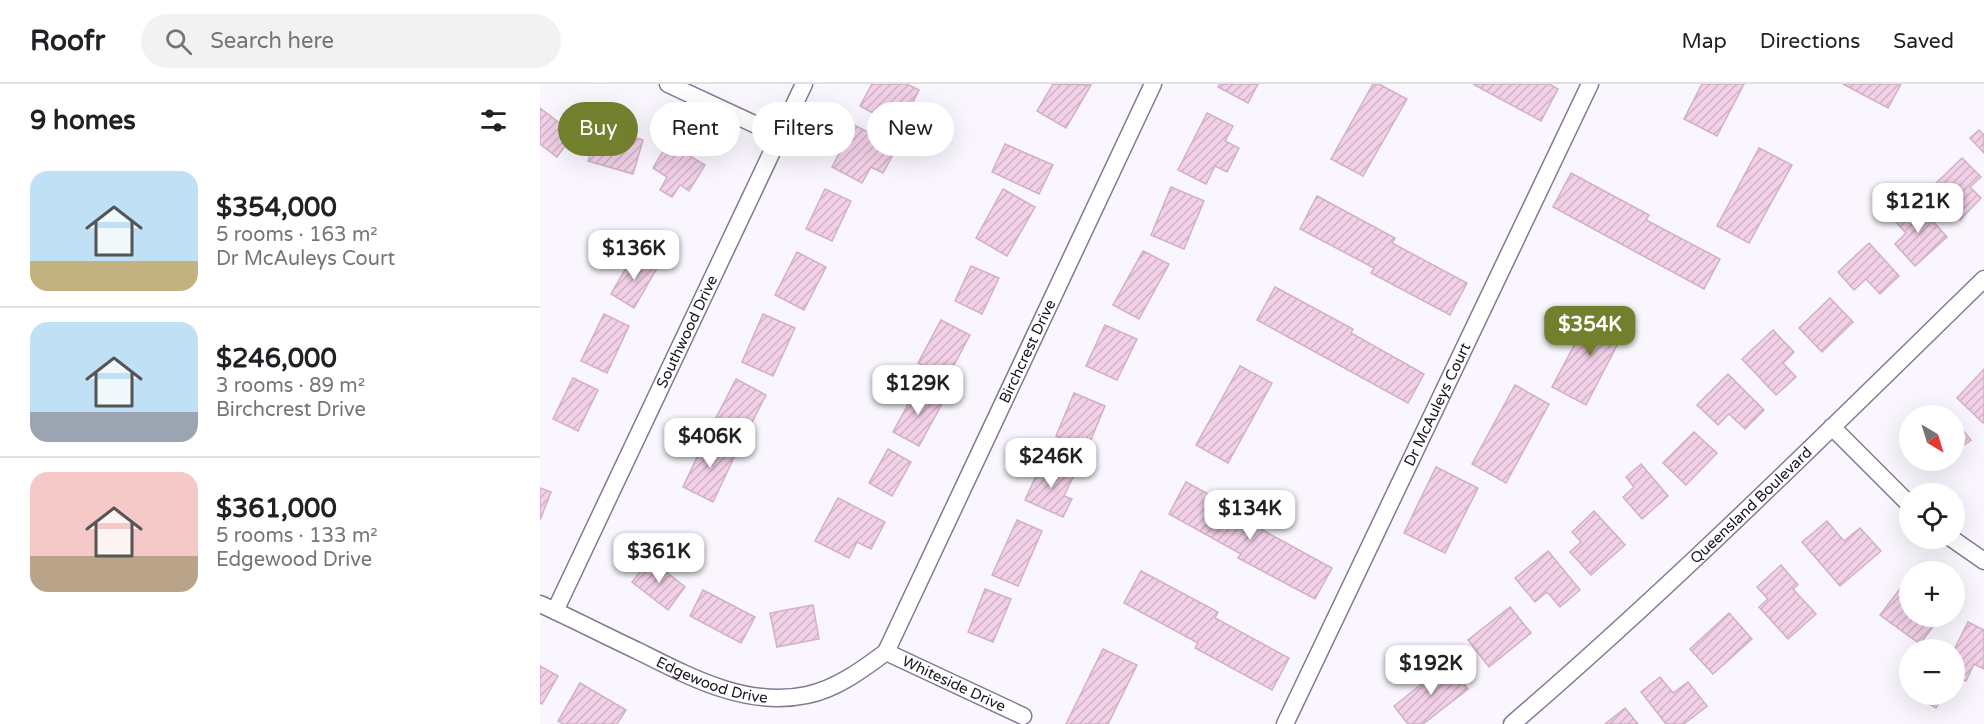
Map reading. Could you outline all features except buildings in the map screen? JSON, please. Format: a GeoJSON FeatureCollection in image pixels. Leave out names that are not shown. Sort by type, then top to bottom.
{"type":"FeatureCollection","features":[{"type":"Feature","properties":{"kind":"street"},"geometry":{"type":"LineString","coordinates":[[668,84],[752,123]]}},
{"type":"Feature","properties":{"kind":"street","name":"Southwood Drive"},"geometry":{"type":"LineString","coordinates":[[796,102],[804,84]]}},
{"type":"Feature","properties":{"kind":"street","name":"Birchcrest Drive"},"geometry":{"type":"LineString","coordinates":[[886,652],[1153,84]]}},
{"type":"Feature","properties":{"kind":"street","name":"Dr McAuleys Court"},"geometry":{"type":"LineString","coordinates":[[1285,724],[1590,84]]}},
{"type":"Feature","properties":{"kind":"street","name":"Southwood Drive"},"geometry":{"type":"LineString","coordinates":[[547,607],[770,156]]}},
{"type":"Feature","properties":{"kind":"street","name":"Queensland Boulevard"},"geometry":{"type":"LineString","coordinates":[[1512,724],[1703,553],[1984,279]]}},
{"type":"Feature","properties":{"kind":"street"},"geometry":{"type":"LineString","coordinates":[[1832,427],[1899,494]]}},
{"type":"Feature","properties":{"kind":"street"},"geometry":{"type":"LineString","coordinates":[[1965,548],[1984,561]]}},
{"type":"Feature","properties":{"kind":"street","name":"Edgewood Drive"},"geometry":{"type":"LineString","coordinates":[[547,607],[682,673],[712,686],[743,695],[782,698],[816,693],[836,685],[886,652]]}},
{"type":"Feature","properties":{"kind":"street","name":"Whiteside Drive"},"geometry":{"type":"LineString","coordinates":[[886,652],[1023,716]]}}]}
